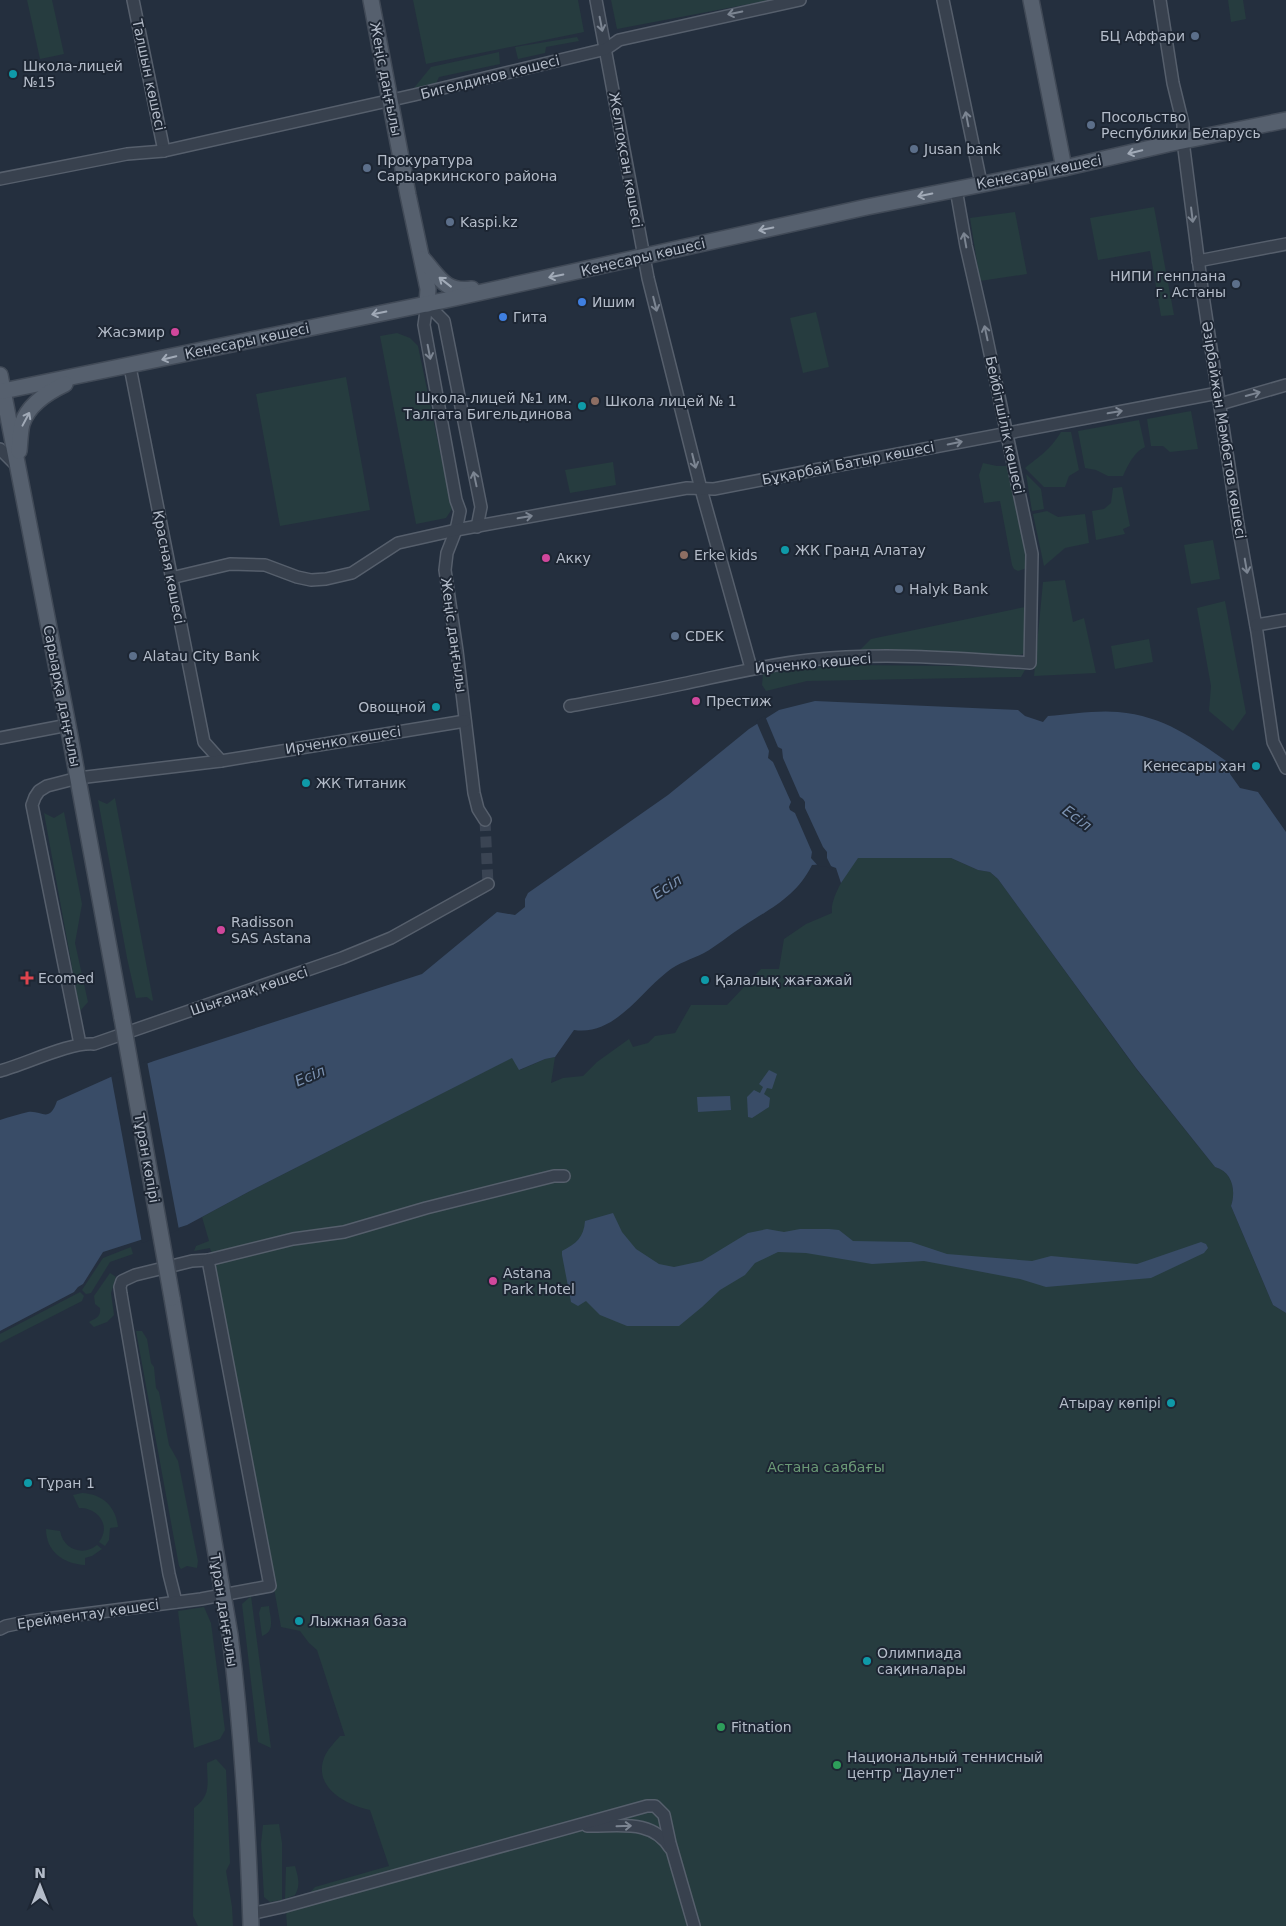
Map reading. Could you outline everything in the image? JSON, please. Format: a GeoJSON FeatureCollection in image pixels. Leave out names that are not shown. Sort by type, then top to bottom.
{"type":"FeatureCollection","features":[{"type":"Feature","properties":{"kind":"main road","name":"Жеңіс даңғылы"},"geometry":{"type":"LineString","coordinates":[[371,0],[428,289],[427,304]]}},
{"type":"Feature","properties":{"kind":"main road"},"geometry":{"type":"LineString","coordinates":[[1031,0],[1064,168]]}},
{"type":"Feature","properties":{"kind":"main road","name":"Кенесары көшесі"},"geometry":{"type":"LineString","coordinates":[[2,392],[508,287],[981,183],[1064,168],[1286,120]]}},
{"type":"Feature","properties":{"kind":"main road"},"geometry":{"type":"LineString","coordinates":[[421,256],[444,284],[460,291],[508,287]]}},
{"type":"Feature","properties":{"kind":"main road","name":"Сарыарқа даңғылы"},"geometry":{"type":"LineString","coordinates":[[0,375],[68,725],[122,1018]]}},
{"type":"Feature","properties":{"kind":"main road"},"geometry":{"type":"LineString","coordinates":[[17,466],[22,423],[32,409],[46,394],[82,376]]}},
{"type":"Feature","properties":{"kind":"main road","name":"Тұран көпірі"},"geometry":{"type":"LineString","coordinates":[[122,1018],[172,1298]]}},
{"type":"Feature","properties":{"kind":"main road","name":"Тұран даңғылы"},"geometry":{"type":"LineString","coordinates":[[172,1298],[230,1635],[244,1782],[251,1920]]}},
{"type":"Feature","properties":{"kind":"street","name":"Талшын көшесі"},"geometry":{"type":"LineString","coordinates":[[133,0],[164,151]]}},
{"type":"Feature","properties":{"kind":"street","name":"Желтоқсан көшесі"},"geometry":{"type":"LineString","coordinates":[[596,0],[643,256],[701,489],[751,668]]}},
{"type":"Feature","properties":{"kind":"street","name":"Бигелдинов көшесі"},"geometry":{"type":"LineString","coordinates":[[0,179],[127,154],[164,151],[606,49],[619,40],[800,0]]}},
{"type":"Feature","properties":{"kind":"street"},"geometry":{"type":"LineString","coordinates":[[943,0],[981,183]]}},
{"type":"Feature","properties":{"kind":"street","name":"Әзірбайжан Мәмбетов көшесі"},"geometry":{"type":"LineString","coordinates":[[1160,0],[1173,83],[1183,124],[1183,141],[1198,261],[1273,742],[1286,768]]}},
{"type":"Feature","properties":{"kind":"street","name":"Бейбітшілік көшесі"},"geometry":{"type":"LineString","coordinates":[[956,189],[966,246],[1032,554],[1030,663]]}},
{"type":"Feature","properties":{"kind":"street"},"geometry":{"type":"LineString","coordinates":[[1198,261],[1286,244]]}},
{"type":"Feature","properties":{"kind":"street"},"geometry":{"type":"LineString","coordinates":[[427,304],[444,321],[481,507],[477,526]]}},
{"type":"Feature","properties":{"kind":"street","name":"Жеңіс даңғылы"},"geometry":{"type":"LineString","coordinates":[[427,304],[424,325],[456,500],[460,511],[456,530],[447,553],[445,570],[474,793],[478,809],[485,820]]}},
{"type":"Feature","properties":{"kind":"street","name":"Красная көшесі"},"geometry":{"type":"LineString","coordinates":[[130,366],[204,742],[221,761]]}},
{"type":"Feature","properties":{"kind":"street","name":"Бұқарбай Батыр көшесі"},"geometry":{"type":"LineString","coordinates":[[171,578],[230,564],[265,565],[297,577],[326,580],[352,573],[398,543],[456,530],[687,488],[714,489],[1007,432],[1219,398],[1286,385]]}},
{"type":"Feature","properties":{"kind":"street"},"geometry":{"type":"LineString","coordinates":[[0,449],[17,466]]}},
{"type":"Feature","properties":{"kind":"street"},"geometry":{"type":"LineString","coordinates":[[1256,625],[1286,620]]}},
{"type":"Feature","properties":{"kind":"street","name":"Ирченко көшесі"},"geometry":{"type":"LineString","coordinates":[[570,706],[681,685],[751,668],[810,660],[867,656],[931,657],[1030,663]]}},
{"type":"Feature","properties":{"kind":"street","name":"Ирченко көшесі"},"geometry":{"type":"LineString","coordinates":[[80,1044],[32,805],[39,791],[47,786],[78,778],[221,761],[465,721]]}},
{"type":"Feature","properties":{"kind":"street"},"geometry":{"type":"LineString","coordinates":[[0,738],[68,725]]}},
{"type":"Feature","properties":{"kind":"street","name":"Шығанақ көшесі"},"geometry":{"type":"LineString","coordinates":[[0,1072],[80,1044],[94,1044],[342,958],[390,938],[488,884]]}},
{"type":"Feature","properties":{"kind":"street"},"geometry":{"type":"LineString","coordinates":[[176,1602],[169,1574],[120,1287],[122,1280],[135,1274],[192,1261],[208,1260],[293,1239],[344,1232],[426,1208],[554,1176],[564,1176]]}},
{"type":"Feature","properties":{"kind":"street","name":"Ерейментау көшесі"},"geometry":{"type":"LineString","coordinates":[[0,1629],[30,1621],[176,1602],[270,1586],[208,1260]]}},
{"type":"Feature","properties":{"kind":"street"},"geometry":{"type":"LineString","coordinates":[[251,1920],[290,1905],[647,1806],[655,1806],[664,1815],[694,1926]]}},
{"type":"Feature","properties":{"kind":"street"},"geometry":{"type":"LineString","coordinates":[[576,1826],[632,1826],[650,1829],[667,1842],[673,1853]]}},
{"type":"Feature","properties":{"kind":"green space"},"geometry":{"type":"Polygon","coordinates":[[[27,0],[52,0],[64,54],[40,59],[27,0]]]}},
{"type":"Feature","properties":{"kind":"green space"},"geometry":{"type":"Polygon","coordinates":[[[413,0],[578,0],[584,32],[426,64],[413,0]]]}},
{"type":"Feature","properties":{"kind":"green space"},"geometry":{"type":"Polygon","coordinates":[[[611,0],[770,0],[617,29],[611,0]]]}},
{"type":"Feature","properties":{"kind":"green space"},"geometry":{"type":"Polygon","coordinates":[[[1228,0],[1243,0],[1246,19],[1231,22],[1228,0]]]}},
{"type":"Feature","properties":{"kind":"green space"},"geometry":{"type":"Polygon","coordinates":[[[577,37],[579,41],[546,47],[545,53],[518,59],[515,47],[577,37]]]}},
{"type":"Feature","properties":{"kind":"green space"},"geometry":{"type":"Polygon","coordinates":[[[499,52],[500,64],[439,77],[436,83],[414,88],[431,67],[499,52]]]}},
{"type":"Feature","properties":{"kind":"green space"},"geometry":{"type":"Polygon","coordinates":[[[1154,207],[1174,315],[1161,316],[1150,251],[1098,260],[1090,218],[1154,207]]]}},
{"type":"Feature","properties":{"kind":"green space"},"geometry":{"type":"Polygon","coordinates":[[[1015,212],[1027,274],[980,281],[970,218],[1015,212]]]}},
{"type":"Feature","properties":{"kind":"green space"},"geometry":{"type":"Polygon","coordinates":[[[816,312],[829,367],[803,373],[790,318],[816,312]]]}},
{"type":"Feature","properties":{"kind":"green space"},"geometry":{"type":"Polygon","coordinates":[[[397,333],[410,338],[418,346],[452,509],[446,518],[416,524],[380,336],[397,333]]]}},
{"type":"Feature","properties":{"kind":"green space"},"geometry":{"type":"Polygon","coordinates":[[[346,377],[370,510],[280,526],[256,394],[346,377]]]}},
{"type":"Feature","properties":{"kind":"green space"},"geometry":{"type":"Polygon","coordinates":[[[1191,411],[1198,449],[1170,452],[1163,446],[1151,446],[1147,419],[1191,411]]]}},
{"type":"Feature","properties":{"kind":"green space"},"geometry":{"type":"Polygon","coordinates":[[[1139,420],[1145,447],[1135,455],[1123,476],[1108,476],[1096,470],[1085,468],[1078,431],[1139,420]]]}},
{"type":"Feature","properties":{"kind":"green space"},"geometry":{"type":"Polygon","coordinates":[[[1061,432],[1071,432],[1079,470],[1069,476],[1065,487],[1044,487],[1025,468],[1049,448],[1061,432]]]}},
{"type":"Feature","properties":{"kind":"green space"},"geometry":{"type":"Polygon","coordinates":[[[613,462],[616,485],[570,493],[565,470],[613,462]]]}},
{"type":"Feature","properties":{"kind":"green space"},"geometry":{"type":"Polygon","coordinates":[[[983,463],[1009,466],[1027,568],[1018,571],[1012,565],[1000,501],[984,503],[979,475],[983,463]]]}},
{"type":"Feature","properties":{"kind":"green space"},"geometry":{"type":"Polygon","coordinates":[[[1026,474],[1041,489],[1044,509],[1032,511],[1026,474]]]}},
{"type":"Feature","properties":{"kind":"green space"},"geometry":{"type":"Polygon","coordinates":[[[1122,487],[1130,526],[1123,529],[1125,534],[1096,540],[1092,511],[1104,509],[1111,503],[1113,488],[1122,487]]]}},
{"type":"Feature","properties":{"kind":"green space"},"geometry":{"type":"Polygon","coordinates":[[[1047,511],[1058,517],[1085,514],[1089,543],[1065,548],[1044,566],[1033,514],[1047,511]]]}},
{"type":"Feature","properties":{"kind":"green space"},"geometry":{"type":"Polygon","coordinates":[[[1213,540],[1220,579],[1191,584],[1184,545],[1213,540]]]}},
{"type":"Feature","properties":{"kind":"green space"},"geometry":{"type":"Polygon","coordinates":[[[1065,580],[1073,622],[1084,618],[1096,673],[1034,676],[1043,582],[1065,580]]]}},
{"type":"Feature","properties":{"kind":"green space"},"geometry":{"type":"Polygon","coordinates":[[[1225,601],[1246,713],[1233,731],[1209,711],[1211,686],[1197,608],[1225,601]]]}},
{"type":"Feature","properties":{"kind":"green space"},"geometry":{"type":"Polygon","coordinates":[[[1025,607],[1025,653],[1015,657],[858,652],[871,639],[1025,607]]]}},
{"type":"Feature","properties":{"kind":"green space"},"geometry":{"type":"Polygon","coordinates":[[[1149,639],[1153,662],[1115,669],[1111,646],[1149,639]]]}},
{"type":"Feature","properties":{"kind":"green space"},"geometry":{"type":"Polygon","coordinates":[[[848,665],[965,666],[1025,670],[1021,677],[807,681],[766,691],[762,685],[763,673],[848,665]]]}},
{"type":"Feature","properties":{"kind":"green space"},"geometry":{"type":"Polygon","coordinates":[[[115,798],[152,1001],[147,997],[136,998],[98,800],[107,804],[115,798]]]}},
{"type":"Feature","properties":{"kind":"green space"},"geometry":{"type":"Polygon","coordinates":[[[64,812],[82,904],[75,943],[88,1002],[80,1011],[44,813],[54,818],[64,812]]]}},
{"type":"Feature","properties":{"kind":"green space","name":"Астана саябағы"},"geometry":{"type":"Polygon","coordinates":[[[857,858],[951,858],[978,870],[990,872],[998,879],[1137,1070],[1215,1167],[1226,1173],[1233,1188],[1231,1206],[1273,1305],[1286,1313],[1286,1926],[287,1926],[286,1911],[296,1908],[315,1887],[389,1866],[370,1810],[342,1799],[334,1793],[323,1778],[322,1769],[325,1755],[340,1736],[345,1736],[317,1650],[300,1631],[281,1627],[216,1268],[210,1248],[194,1251],[196,1246],[209,1241],[202,1217],[513,1057],[520,1070],[545,1059],[555,1057],[551,1083],[563,1078],[583,1076],[597,1062],[629,1039],[633,1047],[648,1043],[655,1036],[675,1033],[691,1005],[727,1005],[761,969],[779,969],[784,939],[806,924],[832,913],[832,906],[837,892],[857,858]]]}},
{"type":"Feature","properties":{"kind":"green space"},"geometry":{"type":"Polygon","coordinates":[[[131,1247],[133,1254],[110,1262],[91,1293],[86,1294],[82,1290],[103,1258],[131,1247]]]}},
{"type":"Feature","properties":{"kind":"green space"},"geometry":{"type":"Polygon","coordinates":[[[110,1273],[116,1277],[111,1293],[114,1315],[107,1322],[94,1327],[89,1322],[98,1317],[100,1308],[95,1304],[94,1296],[110,1273]]]}},
{"type":"Feature","properties":{"kind":"green space"},"geometry":{"type":"Polygon","coordinates":[[[80,1292],[84,1296],[82,1301],[0,1343],[0,1334],[80,1292]]]}},
{"type":"Feature","properties":{"kind":"green space"},"geometry":{"type":"Polygon","coordinates":[[[136,1331],[142,1331],[147,1339],[169,1445],[178,1461],[198,1561],[197,1568],[187,1566],[181,1569],[179,1566],[136,1331]]]}},
{"type":"Feature","properties":{"kind":"green space"},"geometry":{"type":"Polygon","coordinates":[[[82,1493],[102,1499],[114,1513],[118,1527],[110,1528],[109,1540],[105,1546],[99,1542],[103,1536],[104,1529],[101,1518],[92,1510],[79,1508],[73,1495],[82,1493]]]}},
{"type":"Feature","properties":{"kind":"green space"},"geometry":{"type":"Polygon","coordinates":[[[46,1529],[60,1531],[65,1542],[74,1549],[80,1551],[92,1549],[97,1545],[102,1549],[92,1556],[85,1558],[85,1565],[70,1562],[63,1559],[53,1550],[49,1544],[46,1529]]]}},
{"type":"Feature","properties":{"kind":"green space"},"geometry":{"type":"Polygon","coordinates":[[[251,1596],[271,1748],[258,1742],[242,1604],[251,1596]]]}},
{"type":"Feature","properties":{"kind":"green space"},"geometry":{"type":"Polygon","coordinates":[[[269,1606],[271,1627],[262,1636],[259,1613],[261,1607],[269,1606]]]}},
{"type":"Feature","properties":{"kind":"green space"},"geometry":{"type":"Polygon","coordinates":[[[204,1607],[211,1623],[225,1730],[220,1739],[194,1748],[178,1611],[204,1607]]]}},
{"type":"Feature","properties":{"kind":"green space"},"geometry":{"type":"Polygon","coordinates":[[[216,1759],[226,1770],[230,1863],[226,1871],[233,1926],[198,1926],[193,1916],[194,1808],[204,1798],[206,1793],[208,1783],[207,1763],[216,1759]]]}},
{"type":"Feature","properties":{"kind":"green space"},"geometry":{"type":"Polygon","coordinates":[[[279,1824],[282,1843],[282,1900],[270,1902],[264,1897],[261,1844],[263,1825],[279,1824]]]}},
{"type":"Feature","properties":{"kind":"green space"},"geometry":{"type":"Polygon","coordinates":[[[295,1866],[298,1888],[295,1895],[285,1899],[286,1867],[295,1866]]]}},
{"type":"Feature","properties":{"kind":"water","name":"Есіл"},"geometry":{"type":"Polygon","coordinates":[[[815,701],[1018,710],[1025,716],[1043,722],[1048,716],[1083,712],[1134,714],[1164,723],[1190,737],[1229,763],[1230,774],[1240,788],[1258,792],[1286,832],[1286,1313],[1273,1305],[1231,1206],[1233,1188],[1226,1173],[1215,1167],[1136,1068],[998,879],[990,872],[978,870],[951,858],[858,858],[841,883],[836,868],[825,864],[812,865],[798,886],[782,901],[709,950],[671,969],[614,1020],[601,1027],[588,1030],[574,1030],[555,1057],[545,1059],[519,1070],[512,1058],[187,1225],[103,1252],[83,1284],[74,1292],[0,1331],[0,1120],[28,1112],[48,1114],[54,1108],[57,1101],[113,1076],[422,974],[497,912],[515,915],[525,907],[525,899],[528,893],[668,795],[749,729],[779,710],[815,701]]]}},
{"type":"Feature","properties":{"kind":"water"},"geometry":{"type":"Polygon","coordinates":[[[769,1070],[777,1074],[772,1089],[767,1088],[764,1094],[770,1098],[769,1107],[752,1118],[748,1117],[747,1097],[754,1090],[760,1093],[763,1087],[759,1084],[769,1070]]]}},
{"type":"Feature","properties":{"kind":"water"},"geometry":{"type":"Polygon","coordinates":[[[730,1096],[731,1110],[698,1112],[697,1097],[730,1096]]]}},
{"type":"Feature","properties":{"kind":"water"},"geometry":{"type":"Polygon","coordinates":[[[613,1213],[622,1232],[636,1249],[659,1264],[674,1267],[702,1261],[748,1233],[767,1229],[784,1232],[800,1229],[839,1230],[853,1241],[911,1242],[947,1254],[1032,1261],[1051,1256],[1137,1264],[1201,1242],[1206,1244],[1208,1248],[1204,1253],[1151,1278],[1046,1287],[1020,1279],[924,1261],[872,1264],[806,1253],[778,1252],[755,1263],[745,1275],[720,1290],[679,1326],[627,1326],[600,1315],[586,1301],[578,1306],[571,1302],[562,1255],[562,1251],[575,1243],[581,1236],[585,1221],[613,1213]]]}},
{"type":"Feature","properties":{"kind":"pier"},"geometry":{"type":"Polygon","coordinates":[[[765,716],[778,747],[782,749],[783,758],[800,797],[805,802],[805,808],[827,852],[827,858],[833,870],[825,866],[819,867],[811,858],[812,852],[795,813],[790,810],[791,802],[773,762],[768,758],[769,751],[756,721],[765,716]]]}},
{"type":"Feature","properties":{"kind":"pier"},"geometry":{"type":"Polygon","coordinates":[[[147,1061],[179,1230],[142,1243],[111,1075],[147,1061]]]}},
{"type":"Feature","properties":{"kind":"tunnel"},"geometry":{"type":"LineString","coordinates":[[485,820],[488,884]]}},
{"type":"Feature","properties":{"kind":"place","name":"БЦ Аффари"},"geometry":{"type":"Point","coordinates":[1195,36]}},
{"type":"Feature","properties":{"kind":"place","name":"Школа-лицей №15"},"geometry":{"type":"Point","coordinates":[13,74]}},
{"type":"Feature","properties":{"kind":"place","name":"Посольство Республики Беларусь"},"geometry":{"type":"Point","coordinates":[1091,125]}},
{"type":"Feature","properties":{"kind":"place","name":"Jusan bank"},"geometry":{"type":"Point","coordinates":[914,149]}},
{"type":"Feature","properties":{"kind":"place","name":"Прокуратура Сарыаркинского района"},"geometry":{"type":"Point","coordinates":[367,168]}},
{"type":"Feature","properties":{"kind":"place","name":"Kaspi.kz"},"geometry":{"type":"Point","coordinates":[450,222]}},
{"type":"Feature","properties":{"kind":"place","name":"НИПИ генплана г. Астаны"},"geometry":{"type":"Point","coordinates":[1236,284]}},
{"type":"Feature","properties":{"kind":"place","name":"Ишим"},"geometry":{"type":"Point","coordinates":[582,302]}},
{"type":"Feature","properties":{"kind":"place","name":"Гита"},"geometry":{"type":"Point","coordinates":[503,317]}},
{"type":"Feature","properties":{"kind":"place","name":"Жасэмир"},"geometry":{"type":"Point","coordinates":[175,332]}},
{"type":"Feature","properties":{"kind":"place","name":"Школа лицей № 1"},"geometry":{"type":"Point","coordinates":[595,401]}},
{"type":"Feature","properties":{"kind":"place","name":"Школа-лицей №1 им. Талгата Бигельдинова"},"geometry":{"type":"Point","coordinates":[582,406]}},
{"type":"Feature","properties":{"kind":"place","name":"ЖК Гранд Алатау"},"geometry":{"type":"Point","coordinates":[785,550]}},
{"type":"Feature","properties":{"kind":"place","name":"Erke kids"},"geometry":{"type":"Point","coordinates":[684,555]}},
{"type":"Feature","properties":{"kind":"place","name":"Акку"},"geometry":{"type":"Point","coordinates":[546,558]}},
{"type":"Feature","properties":{"kind":"place","name":"Halyk Bank"},"geometry":{"type":"Point","coordinates":[899,589]}},
{"type":"Feature","properties":{"kind":"place","name":"CDEK"},"geometry":{"type":"Point","coordinates":[675,636]}},
{"type":"Feature","properties":{"kind":"place","name":"Alatau City Bank"},"geometry":{"type":"Point","coordinates":[133,656]}},
{"type":"Feature","properties":{"kind":"place","name":"Престиж"},"geometry":{"type":"Point","coordinates":[696,701]}},
{"type":"Feature","properties":{"kind":"place","name":"Овощной"},"geometry":{"type":"Point","coordinates":[436,707]}},
{"type":"Feature","properties":{"kind":"place","name":"Кенесары хан"},"geometry":{"type":"Point","coordinates":[1256,766]}},
{"type":"Feature","properties":{"kind":"place","name":"ЖК Титаник"},"geometry":{"type":"Point","coordinates":[306,783]}},
{"type":"Feature","properties":{"kind":"place","name":"Radisson SAS Astana"},"geometry":{"type":"Point","coordinates":[221,930]}},
{"type":"Feature","properties":{"kind":"place","name":"Ecomed"},"geometry":{"type":"Point","coordinates":[27,978]}},
{"type":"Feature","properties":{"kind":"place","name":"Қалалық жағажай"},"geometry":{"type":"Point","coordinates":[705,980]}},
{"type":"Feature","properties":{"kind":"place","name":"Astana Park Hotel"},"geometry":{"type":"Point","coordinates":[493,1281]}},
{"type":"Feature","properties":{"kind":"place","name":"Атырау көпірі"},"geometry":{"type":"Point","coordinates":[1171,1403]}},
{"type":"Feature","properties":{"kind":"place","name":"Тұран 1"},"geometry":{"type":"Point","coordinates":[28,1483]}},
{"type":"Feature","properties":{"kind":"place","name":"Лыжная база"},"geometry":{"type":"Point","coordinates":[299,1621]}},
{"type":"Feature","properties":{"kind":"place","name":"Олимпиада сақиналары"},"geometry":{"type":"Point","coordinates":[867,1661]}},
{"type":"Feature","properties":{"kind":"place","name":"Fitnation"},"geometry":{"type":"Point","coordinates":[721,1727]}},
{"type":"Feature","properties":{"kind":"place","name":"Национальный теннисный центр \"Даулет\""},"geometry":{"type":"Point","coordinates":[837,1765]}}]}
